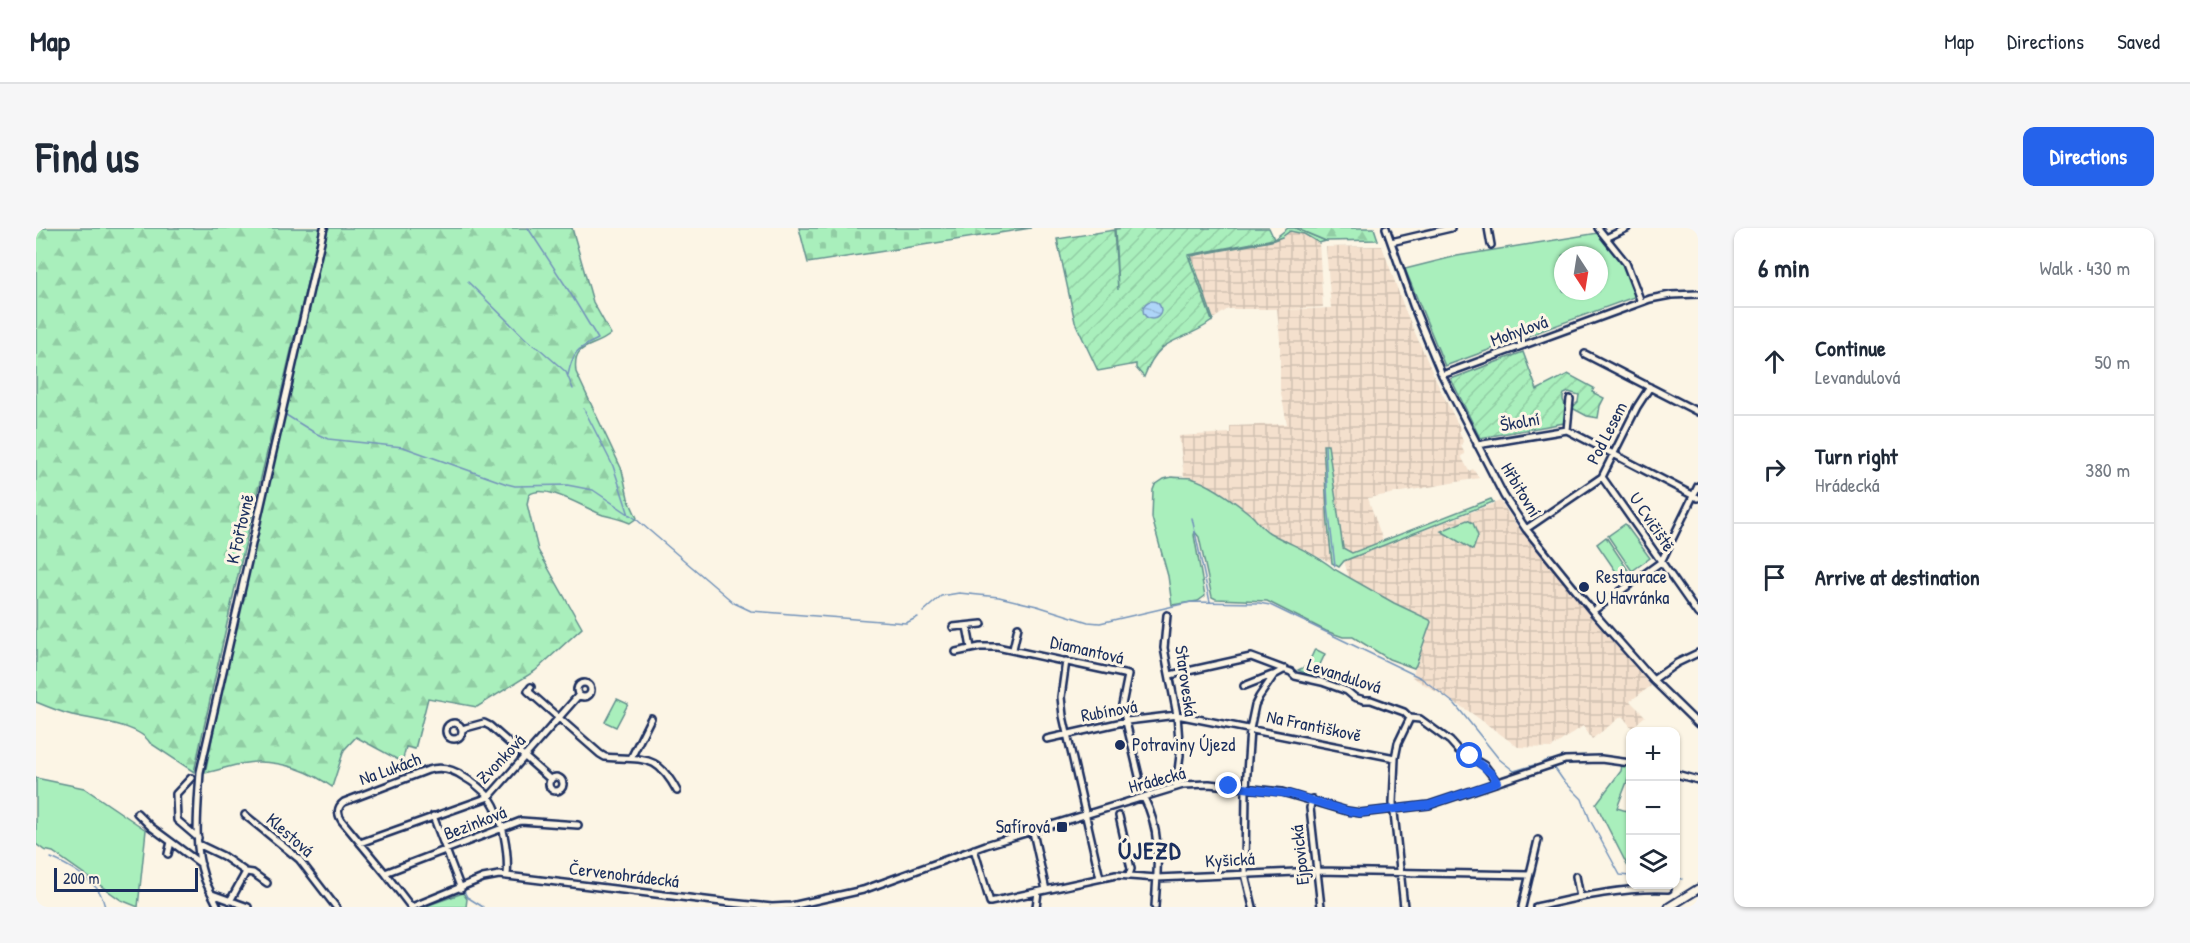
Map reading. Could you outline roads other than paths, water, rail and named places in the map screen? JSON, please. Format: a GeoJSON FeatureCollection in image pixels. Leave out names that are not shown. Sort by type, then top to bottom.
{"type":"FeatureCollection","features":[{"type":"Feature","properties":{"kind":"main road"},"geometry":{"type":"LineString","coordinates":[[1669,907],[1698,889]]}},
{"type":"Feature","properties":{"kind":"street","name":"K Fořtovně"},"geometry":{"type":"LineString","coordinates":[[218,907],[204,878],[201,864],[198,841],[200,772],[324,228]]}},
{"type":"Feature","properties":{"kind":"street","name":"Hřbitovní"},"geometry":{"type":"LineString","coordinates":[[1386,228],[1413,305],[1442,375],[1504,496],[1526,529],[1593,611],[1653,680],[1698,724]]}},
{"type":"Feature","properties":{"kind":"street"},"geometry":{"type":"LineString","coordinates":[[1390,242],[1451,228]]}},
{"type":"Feature","properties":{"kind":"street"},"geometry":{"type":"LineString","coordinates":[[1488,228],[1491,245]]}},
{"type":"Feature","properties":{"kind":"street"},"geometry":{"type":"LineString","coordinates":[[1598,228],[1626,263],[1641,302]]}},
{"type":"Feature","properties":{"kind":"street"},"geometry":{"type":"LineString","coordinates":[[1606,238],[1627,228]]}},
{"type":"Feature","properties":{"kind":"street","name":"Mohylová"},"geometry":{"type":"LineString","coordinates":[[1442,375],[1641,302],[1671,295],[1698,294]]}},
{"type":"Feature","properties":{"kind":"street"},"geometry":{"type":"LineString","coordinates":[[1585,354],[1698,412]]}},
{"type":"Feature","properties":{"kind":"street","name":"Pod Lesem"},"geometry":{"type":"LineString","coordinates":[[1526,529],[1602,477],[1650,387]]}},
{"type":"Feature","properties":{"kind":"street","name":"Školní"},"geometry":{"type":"LineString","coordinates":[[1567,430],[1570,399]]}},
{"type":"Feature","properties":{"kind":"street","name":"Školní"},"geometry":{"type":"LineString","coordinates":[[1477,445],[1567,430],[1696,497]]}},
{"type":"Feature","properties":{"kind":"street","name":"U Cvičiště"},"geometry":{"type":"LineString","coordinates":[[1602,477],[1698,614]]}},
{"type":"Feature","properties":{"kind":"street"},"geometry":{"type":"LineString","coordinates":[[1593,611],[1661,562],[1696,497],[1698,486]]}},
{"type":"Feature","properties":{"kind":"street","name":"Staroveská"},"geometry":{"type":"LineString","coordinates":[[1167,615],[1164,648],[1176,715],[1180,755],[1176,787]]}},
{"type":"Feature","properties":{"kind":"street"},"geometry":{"type":"LineString","coordinates":[[954,627],[982,624]]}},
{"type":"Feature","properties":{"kind":"street"},"geometry":{"type":"LineString","coordinates":[[967,626],[971,648]]}},
{"type":"Feature","properties":{"kind":"street"},"geometry":{"type":"LineString","coordinates":[[1013,649],[1018,627]]}},
{"type":"Feature","properties":{"kind":"street","name":"Diamantová"},"geometry":{"type":"LineString","coordinates":[[956,652],[971,648],[1013,649],[1128,675],[1122,705],[1139,776]]}},
{"type":"Feature","properties":{"kind":"street"},"geometry":{"type":"LineString","coordinates":[[1653,680],[1677,663],[1698,653]]}},
{"type":"Feature","properties":{"kind":"street","name":"Levandulová"},"geometry":{"type":"LineString","coordinates":[[1170,675],[1251,657],[1285,669],[1295,676],[1312,682],[1322,682],[1347,691],[1354,697],[1371,700],[1404,712],[1410,718],[1420,719],[1450,741],[1458,750],[1470,756],[1492,774],[1497,782]]}},
{"type":"Feature","properties":{"kind":"street"},"geometry":{"type":"LineString","coordinates":[[1066,660],[1060,699],[1100,878]]}},
{"type":"Feature","properties":{"kind":"street"},"geometry":{"type":"LineString","coordinates":[[1244,686],[1285,669]]}},
{"type":"Feature","properties":{"kind":"street"},"geometry":{"type":"LineString","coordinates":[[1253,907],[1245,874],[1246,788],[1250,729],[1255,705],[1274,675]]}},
{"type":"Feature","properties":{"kind":"street"},"geometry":{"type":"LineString","coordinates":[[531,687],[528,692],[602,756],[657,764],[669,777],[677,791]]}},
{"type":"Feature","properties":{"kind":"street","name":"Zvonková"},"geometry":{"type":"LineString","coordinates":[[360,843],[489,797],[578,696]]}},
{"type":"Feature","properties":{"kind":"street","name":"Rubínová"},"geometry":{"type":"LineString","coordinates":[[1047,739],[1127,721],[1176,715]]}},
{"type":"Feature","properties":{"kind":"street","name":"Na Františkově"},"geometry":{"type":"LineString","coordinates":[[1176,715],[1395,758]]}},
{"type":"Feature","properties":{"kind":"street"},"geometry":{"type":"LineString","coordinates":[[631,759],[651,718]]}},
{"type":"Feature","properties":{"kind":"street"},"geometry":{"type":"LineString","coordinates":[[1404,907],[1394,810],[1395,758],[1398,743],[1410,718]]}},
{"type":"Feature","properties":{"kind":"street"},"geometry":{"type":"LineString","coordinates":[[462,729],[484,723],[551,780]]}},
{"type":"Feature","properties":{"kind":"street","name":"Hrádecká"},"geometry":{"type":"LineString","coordinates":[[974,849],[1176,787],[1200,784],[1246,788],[1282,792],[1354,812],[1394,810],[1429,805],[1566,760],[1601,759],[1626,762]]}},
{"type":"Feature","properties":{"kind":"street","name":"Na Lukách"},"geometry":{"type":"LineString","coordinates":[[411,907],[339,817],[341,804],[428,770],[443,768],[455,771],[475,784],[489,797]]}},
{"type":"Feature","properties":{"kind":"street"},"geometry":{"type":"LineString","coordinates":[[1680,775],[1698,780]]}},
{"type":"Feature","properties":{"kind":"street"},"geometry":{"type":"LineString","coordinates":[[191,778],[176,794],[177,820],[198,841],[267,883]]}},
{"type":"Feature","properties":{"kind":"street"},"geometry":{"type":"LineString","coordinates":[[489,797],[507,847],[507,876]]}},
{"type":"Feature","properties":{"kind":"street"},"geometry":{"type":"LineString","coordinates":[[1144,798],[1157,831],[1159,856],[1155,907]]}},
{"type":"Feature","properties":{"kind":"street","name":"Ejpovická"},"geometry":{"type":"LineString","coordinates":[[1312,800],[1310,808],[1321,907]]}},
{"type":"Feature","properties":{"kind":"street"},"geometry":{"type":"LineString","coordinates":[[137,813],[201,864]]}},
{"type":"Feature","properties":{"kind":"street","name":"Klestová"},"geometry":{"type":"LineString","coordinates":[[244,815],[299,859],[336,907]]}},
{"type":"Feature","properties":{"kind":"street"},"geometry":{"type":"LineString","coordinates":[[433,816],[461,889]]}},
{"type":"Feature","properties":{"kind":"street"},"geometry":{"type":"LineString","coordinates":[[1119,816],[1131,869],[1129,875]]}},
{"type":"Feature","properties":{"kind":"street","name":"Bezinková"},"geometry":{"type":"LineString","coordinates":[[386,873],[524,821],[578,825]]}},
{"type":"Feature","properties":{"kind":"street"},"geometry":{"type":"LineString","coordinates":[[1033,832],[1046,890]]}},
{"type":"Feature","properties":{"kind":"street"},"geometry":{"type":"LineString","coordinates":[[1522,907],[1538,840]]}},
{"type":"Feature","properties":{"kind":"street"},"geometry":{"type":"LineString","coordinates":[[168,854],[171,842]]}},
{"type":"Feature","properties":{"kind":"street","name":"Kyšická"},"geometry":{"type":"LineString","coordinates":[[974,849],[990,902],[1116,875],[1157,878],[1318,870],[1529,875]]}},
{"type":"Feature","properties":{"kind":"street","name":"Červenohrádecká"},"geometry":{"type":"LineString","coordinates":[[411,907],[488,877],[507,876],[730,903],[783,907],[863,890],[974,849]]}},
{"type":"Feature","properties":{"kind":"street"},"geometry":{"type":"LineString","coordinates":[[230,901],[246,872]]}},
{"type":"Feature","properties":{"kind":"street"},"geometry":{"type":"LineString","coordinates":[[1576,876],[1580,897]]}},
{"type":"Feature","properties":{"kind":"street"},"geometry":{"type":"LineString","coordinates":[[1536,907],[1580,897],[1633,889]]}},
{"type":"Feature","properties":{"kind":"street"},"geometry":{"type":"LineString","coordinates":[[1035,907],[1038,892]]}},
{"type":"Feature","properties":{"kind":"street"},"geometry":{"type":"LineString","coordinates":[[212,894],[248,907]]}},
{"type":"Feature","properties":{"kind":"water"},"geometry":{"type":"Polygon","coordinates":[[[1152,301],[1158,304],[1161,310],[1158,316],[1152,319],[1146,316],[1143,310],[1146,304],[1152,301]]]}},
{"type":"Feature","properties":{"kind":"waterway"},"geometry":{"type":"LineString","coordinates":[[528,228],[598,339],[577,352],[568,375]]}},
{"type":"Feature","properties":{"kind":"waterway"},"geometry":{"type":"LineString","coordinates":[[468,282],[527,340],[566,372],[573,389]]}},
{"type":"Feature","properties":{"kind":"waterway"},"geometry":{"type":"LineString","coordinates":[[584,409],[613,466],[629,515]]}},
{"type":"Feature","properties":{"kind":"waterway"},"geometry":{"type":"LineString","coordinates":[[286,415],[328,439],[403,447],[515,486],[567,485],[593,490],[636,519],[734,603],[751,611],[906,623],[918,617]]}},
{"type":"Feature","properties":{"kind":"waterway"},"geometry":{"type":"LineString","coordinates":[[1325,446],[1328,506],[1335,566]]}},
{"type":"Feature","properties":{"kind":"waterway"},"geometry":{"type":"LineString","coordinates":[[1192,518],[1210,602]]}},
{"type":"Feature","properties":{"kind":"waterway"},"geometry":{"type":"LineString","coordinates":[[923,612],[941,596],[959,593],[999,597],[1088,622],[1100,623],[1191,602],[1270,605],[1421,678],[1455,704],[1499,759],[1514,771],[1534,765]]}},
{"type":"Feature","properties":{"kind":"waterway"},"geometry":{"type":"LineString","coordinates":[[1543,762],[1549,760]]}},
{"type":"Feature","properties":{"kind":"waterway"},"geometry":{"type":"LineString","coordinates":[[1554,767],[1582,799],[1590,820],[1620,875],[1626,876]]}},
{"type":"Feature","properties":{"kind":"waterway"},"geometry":{"type":"LineString","coordinates":[[51,858],[91,882],[100,893],[105,907]]}},
{"type":"Feature","properties":{"kind":"waterway"},"geometry":{"type":"LineString","coordinates":[[462,892],[464,891],[467,897],[483,907]]}},
{"type":"Feature","properties":{"kind":"place","name":"Restaurace U Havránka"},"geometry":{"type":"Point","coordinates":[1584,587]}},
{"type":"Feature","properties":{"kind":"place","name":"Potraviny Újezd"},"geometry":{"type":"Point","coordinates":[1120,745]}},
{"type":"Feature","properties":{"kind":"place","name":"Safírová"},"geometry":{"type":"Point","coordinates":[1062,827]}},
{"type":"Feature","properties":{"kind":"district","name":"ÚJEZD"},"geometry":{"type":"Point","coordinates":[1150,851]}}]}
